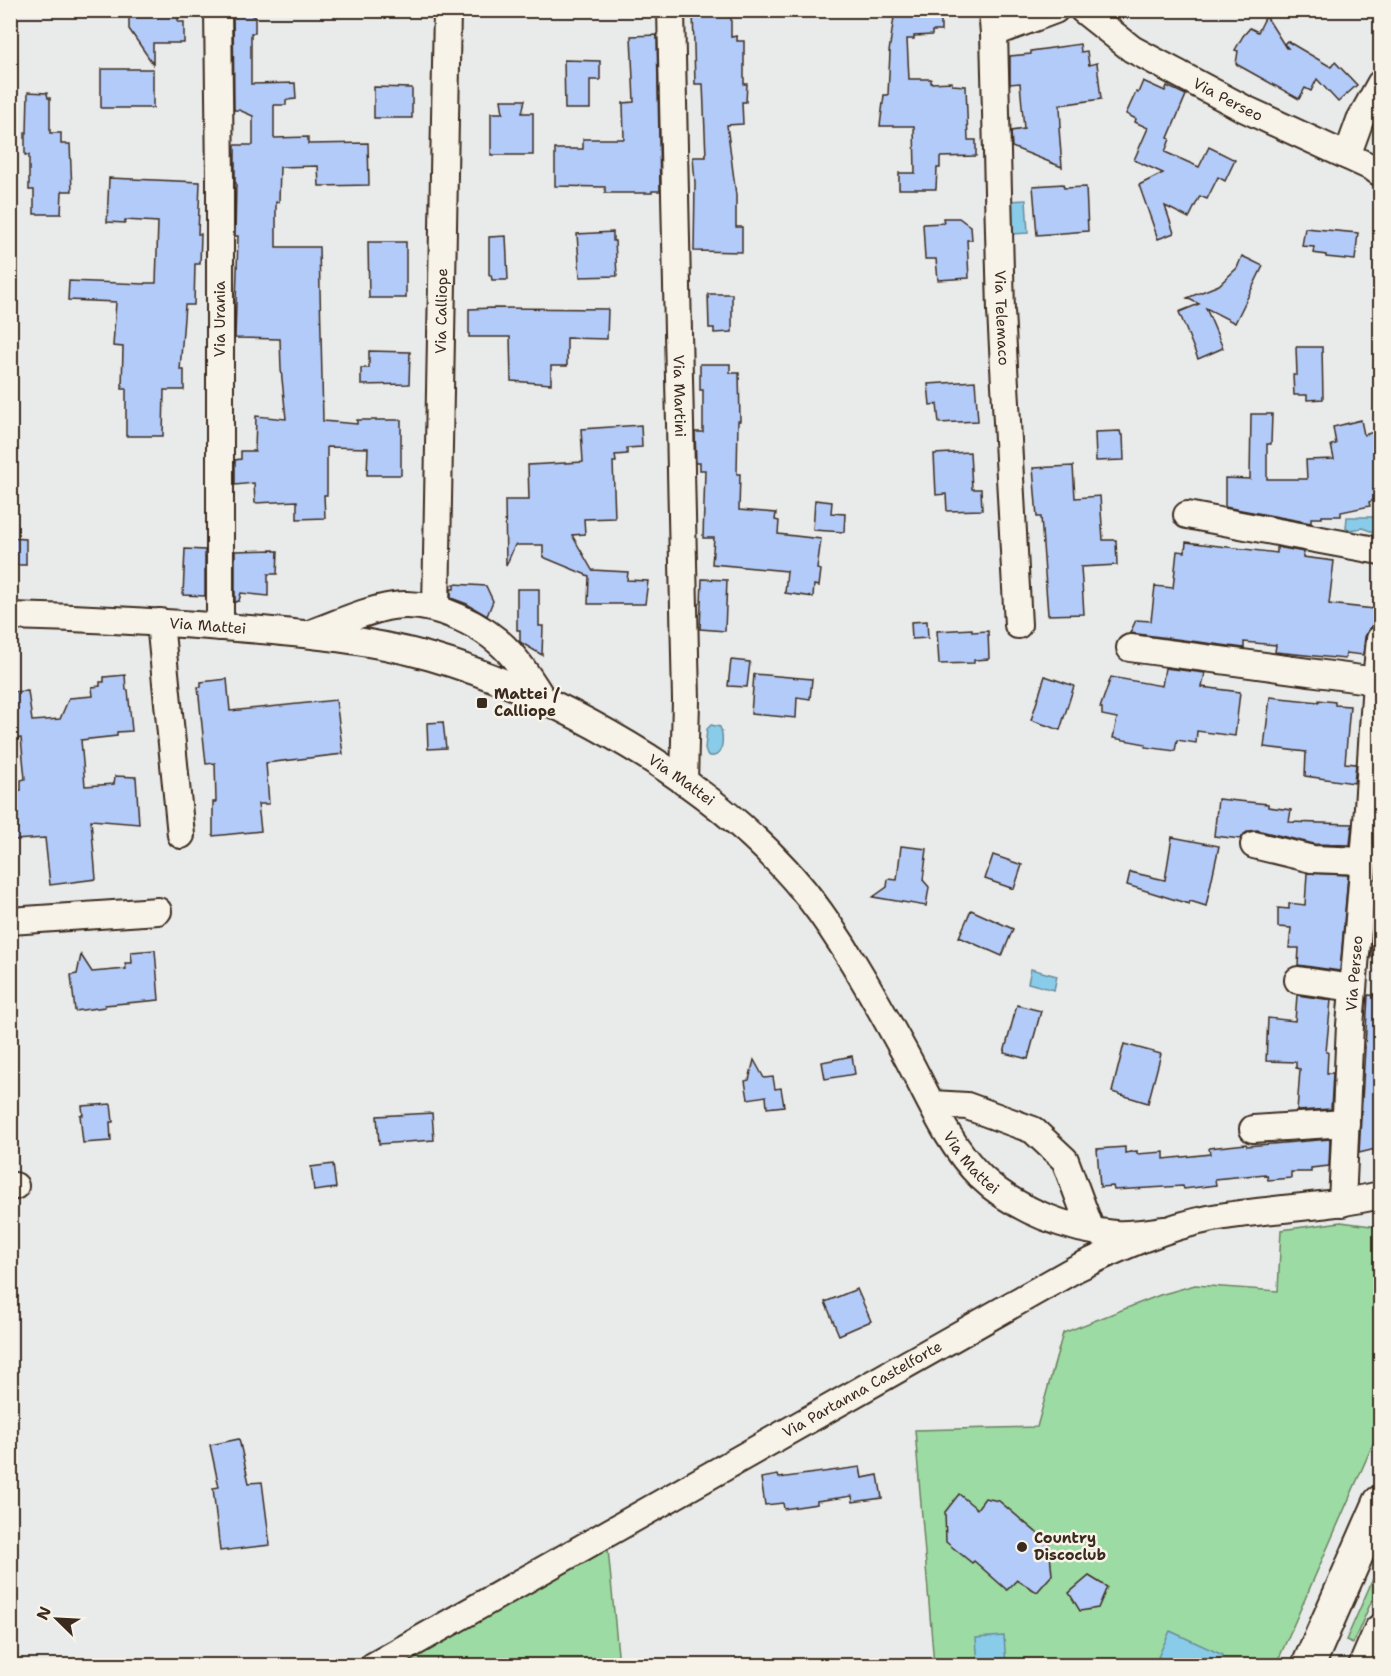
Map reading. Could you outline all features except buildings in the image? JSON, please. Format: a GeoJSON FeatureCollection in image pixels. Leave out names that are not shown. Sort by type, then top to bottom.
{"type":"FeatureCollection","features":[{"type":"Feature","properties":{"kind":"street","name":"Via Urania"},"geometry":{"type":"LineString","coordinates":[[218,10],[220,627]]}},
{"type":"Feature","properties":{"kind":"street","name":"Via Calliope"},"geometry":{"type":"LineString","coordinates":[[436,609],[447,10]]}},
{"type":"Feature","properties":{"kind":"street","name":"Via Martini"},"geometry":{"type":"LineString","coordinates":[[670,10],[686,700],[684,782]]}},
{"type":"Feature","properties":{"kind":"street"},"geometry":{"type":"LineString","coordinates":[[993,22],[1055,10]]}},
{"type":"Feature","properties":{"kind":"street","name":"Via Perseo"},"geometry":{"type":"LineString","coordinates":[[1083,10],[1132,50],[1243,108],[1380,173]]}},
{"type":"Feature","properties":{"kind":"street","name":"Via Telemaco"},"geometry":{"type":"LineString","coordinates":[[993,22],[1001,310],[1018,625]]}},
{"type":"Feature","properties":{"kind":"street"},"geometry":{"type":"LineString","coordinates":[[1347,156],[1360,120],[1380,84]]}},
{"type":"Feature","properties":{"kind":"street"},"geometry":{"type":"LineString","coordinates":[[1187,514],[1380,551]]}},
{"type":"Feature","properties":{"kind":"street"},"geometry":{"type":"LineString","coordinates":[[308,634],[393,606],[436,609],[453,614],[495,640],[514,658],[544,701]]}},
{"type":"Feature","properties":{"kind":"street","name":"Via Mattei"},"geometry":{"type":"LineString","coordinates":[[10,616],[160,622],[308,634],[367,642],[429,657],[482,674],[544,701],[619,740],[684,782],[736,821],[781,863],[802,887],[866,985],[947,1132],[982,1178],[1028,1209],[1071,1226],[1127,1234],[1165,1230]]}},
{"type":"Feature","properties":{"kind":"street"},"geometry":{"type":"LineString","coordinates":[[160,622],[181,835]]}},
{"type":"Feature","properties":{"kind":"street","name":"Via Perseo"},"geometry":{"type":"LineString","coordinates":[[1342,1203],[1353,988],[1380,639]]}},
{"type":"Feature","properties":{"kind":"street"},"geometry":{"type":"LineString","coordinates":[[1130,648],[1376,681]]}},
{"type":"Feature","properties":{"kind":"street"},"geometry":{"type":"LineString","coordinates":[[1254,845],[1312,859],[1364,861]]}},
{"type":"Feature","properties":{"kind":"street"},"geometry":{"type":"LineString","coordinates":[[10,921],[158,911]]}},
{"type":"Feature","properties":{"kind":"street"},"geometry":{"type":"LineString","coordinates":[[1298,980],[1353,988]]}},
{"type":"Feature","properties":{"kind":"street"},"geometry":{"type":"LineString","coordinates":[[932,1104],[967,1106],[1033,1130],[1065,1160],[1091,1230]]}},
{"type":"Feature","properties":{"kind":"street"},"geometry":{"type":"LineString","coordinates":[[1252,1129],[1346,1123]]}},
{"type":"Feature","properties":{"kind":"street","name":"Via Partanna Castelforte"},"geometry":{"type":"LineString","coordinates":[[373,1665],[1051,1282],[1125,1246],[1165,1230],[1212,1218],[1342,1203],[1380,1195]]}},
{"type":"Feature","properties":{"kind":"street"},"geometry":{"type":"LineString","coordinates":[[1342,1203],[1380,1209]]}},
{"type":"Feature","properties":{"kind":"street"},"geometry":{"type":"LineString","coordinates":[[1308,1665],[1380,1503]]}},
{"type":"Feature","properties":{"kind":"street"},"geometry":{"type":"LineString","coordinates":[[1365,1665],[1380,1631]]}},
{"type":"Feature","properties":{"kind":"green space"},"geometry":{"type":"Polygon","coordinates":[[[1341,1222],[1371,1226],[1380,1230],[1380,1428],[1276,1665],[934,1665],[915,1430],[1037,1427],[1063,1333],[1160,1295],[1195,1285],[1278,1291],[1281,1230],[1341,1222]]]}},
{"type":"Feature","properties":{"kind":"green space"},"geometry":{"type":"Polygon","coordinates":[[[608,1549],[619,1665],[402,1665],[608,1549]]]}},
{"type":"Feature","properties":{"kind":"green space"},"geometry":{"type":"Polygon","coordinates":[[[1380,1563],[1380,1582],[1353,1643],[1346,1640],[1380,1563]]]}},
{"type":"Feature","properties":{"kind":"water"},"geometry":{"type":"Polygon","coordinates":[[[1026,200],[1028,233],[1012,234],[1010,201],[1026,200]]]}},
{"type":"Feature","properties":{"kind":"water"},"geometry":{"type":"Polygon","coordinates":[[[1347,517],[1376,517],[1380,520],[1379,531],[1376,533],[1362,528],[1349,530],[1346,528],[1347,517]]]}},
{"type":"Feature","properties":{"kind":"water"},"geometry":{"type":"Polygon","coordinates":[[[711,725],[720,727],[722,731],[719,752],[712,756],[707,755],[705,749],[707,729],[711,725]]]}},
{"type":"Feature","properties":{"kind":"water"},"geometry":{"type":"Polygon","coordinates":[[[1031,969],[1057,976],[1054,990],[1028,983],[1031,969]]]}},
{"type":"Feature","properties":{"kind":"water"},"geometry":{"type":"Polygon","coordinates":[[[1170,1631],[1223,1655],[1218,1665],[1176,1665],[1158,1657],[1170,1631]]]}},
{"type":"Feature","properties":{"kind":"water"},"geometry":{"type":"Polygon","coordinates":[[[1004,1636],[1006,1665],[978,1665],[976,1638],[1004,1636]]]}},
{"type":"Feature","properties":{"kind":"place","name":"Mattei / Calliope"},"geometry":{"type":"Point","coordinates":[482,703]}},
{"type":"Feature","properties":{"kind":"place","name":"Country Discoclub"},"geometry":{"type":"Point","coordinates":[1022,1547]}}]}
